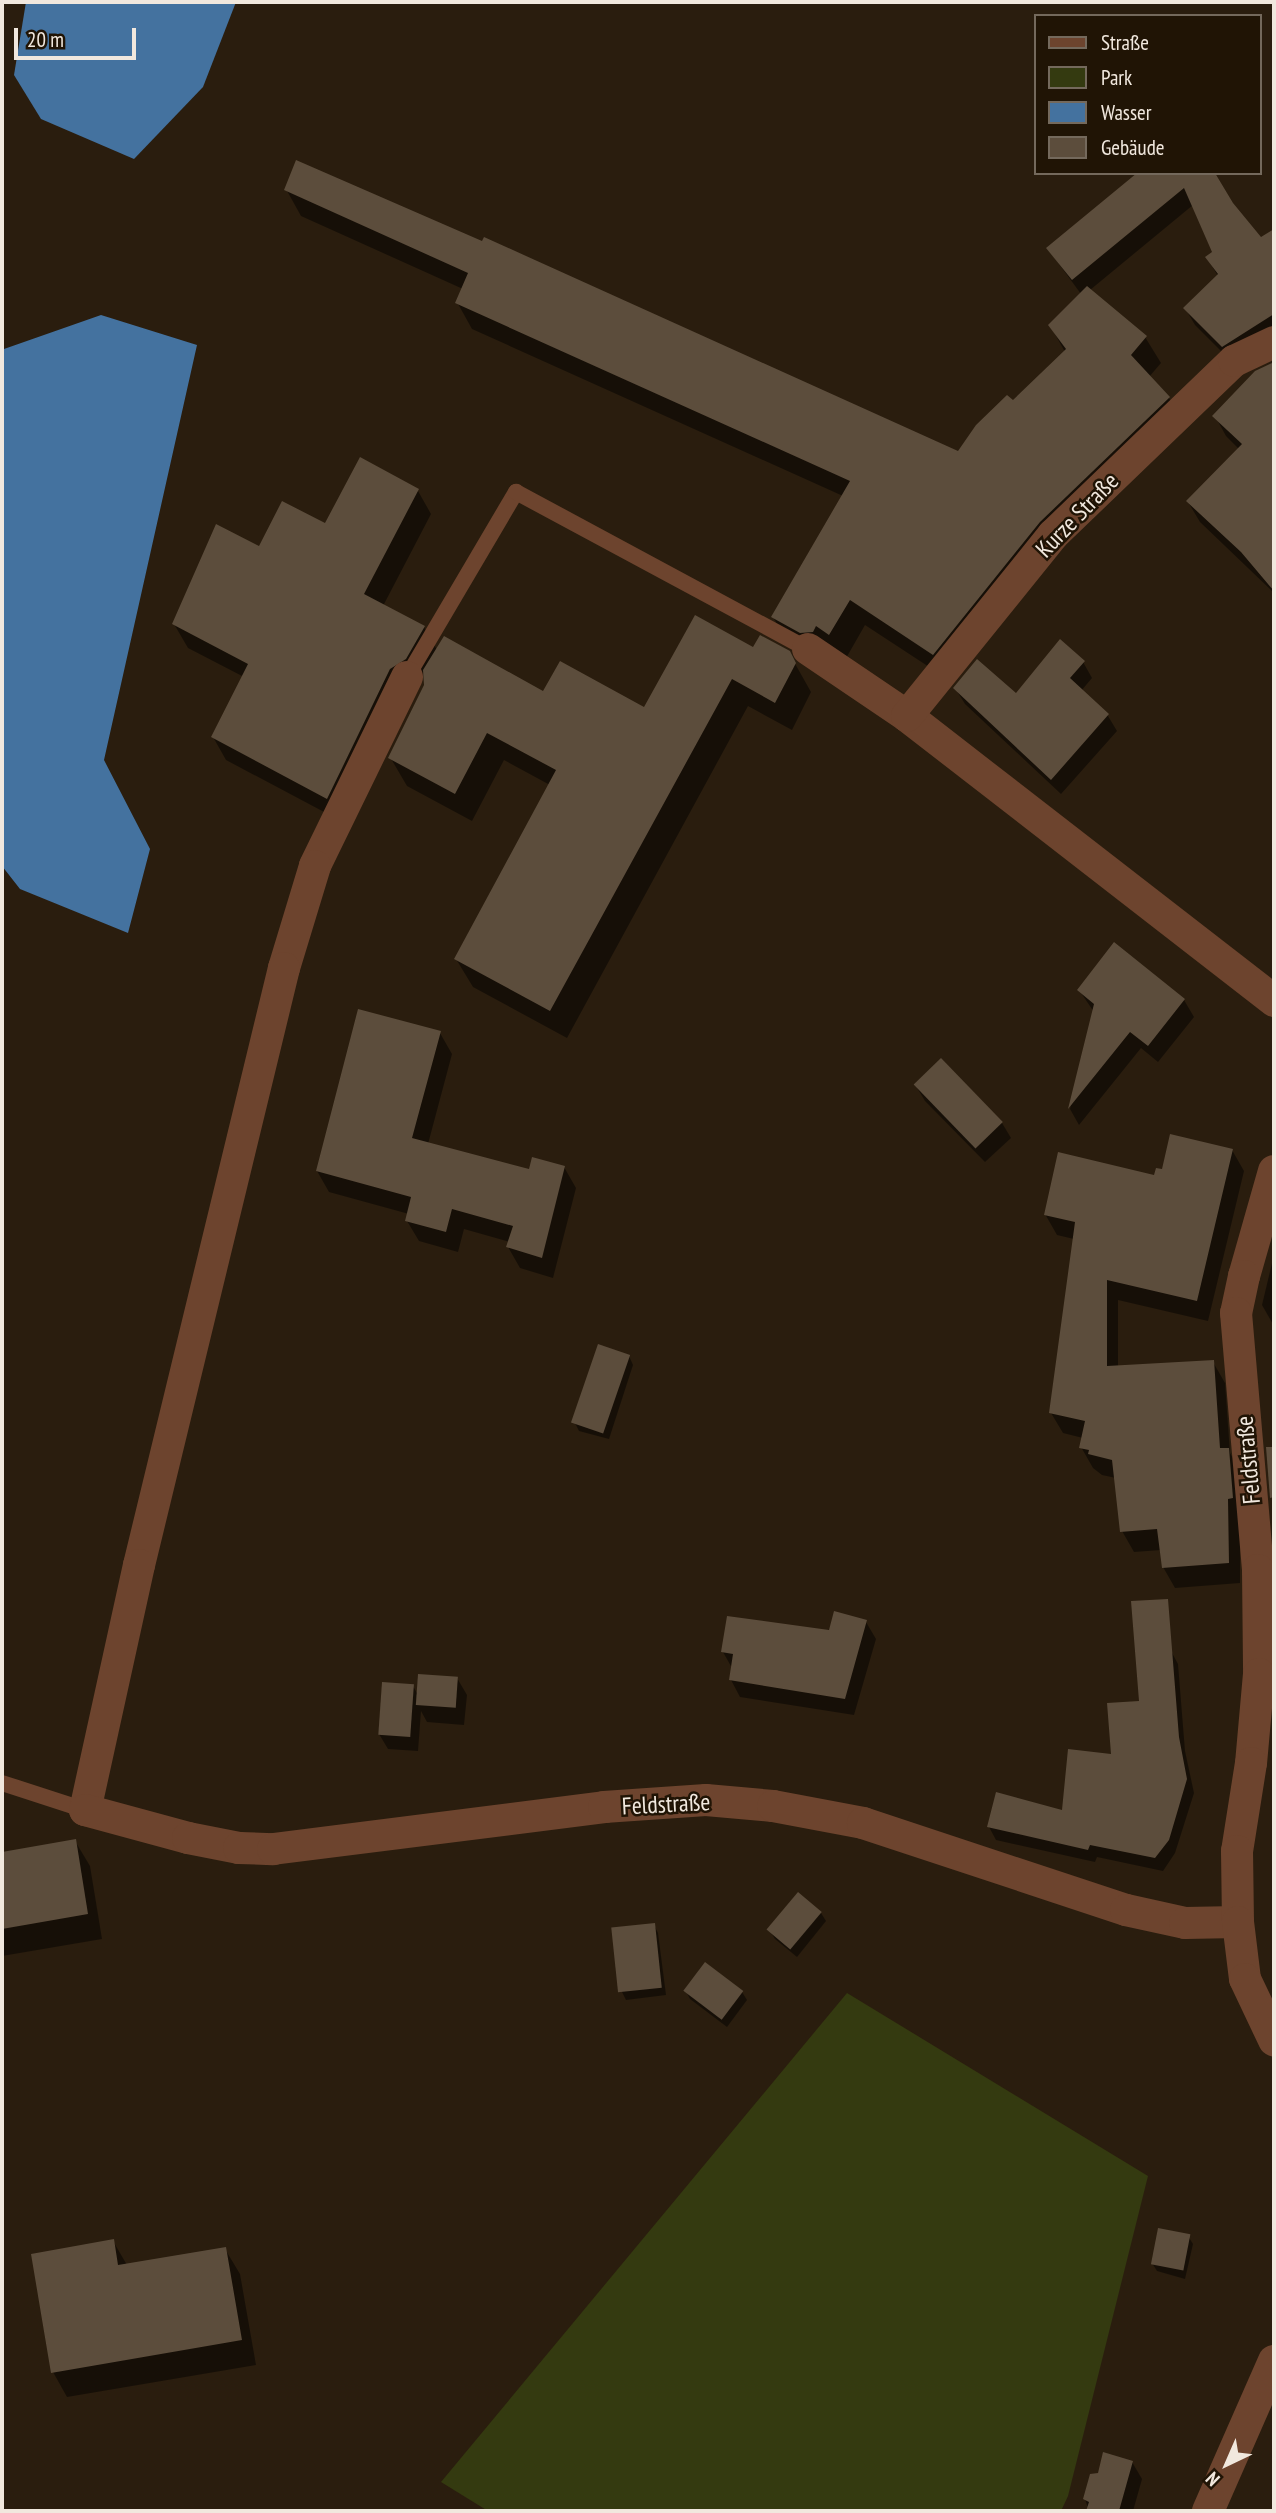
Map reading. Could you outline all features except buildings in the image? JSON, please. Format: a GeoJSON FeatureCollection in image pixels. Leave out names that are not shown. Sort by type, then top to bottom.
{"type":"FeatureCollection","features":[{"type":"Feature","properties":{"kind":"street","name":"Kurze Straße"},"geometry":{"type":"LineString","coordinates":[[907,716],[1053,535],[1234,361],[1274,341]]}},
{"type":"Feature","properties":{"kind":"street"},"geometry":{"type":"LineString","coordinates":[[808,649],[907,716],[1274,1002]]}},
{"type":"Feature","properties":{"kind":"street"},"geometry":{"type":"LineString","coordinates":[[85,1810],[139,1565],[285,968],[315,866],[407,677]]}},
{"type":"Feature","properties":{"kind":"street","name":"Feldstraße"},"geometry":{"type":"LineString","coordinates":[[1274,1171],[1244,1276],[1237,1313],[1258,1570],[1259,1674],[1251,1763],[1237,1851],[1237,1922],[1245,1979],[1274,2040]]}},
{"type":"Feature","properties":{"kind":"street","name":"Feldstraße"},"geometry":{"type":"LineString","coordinates":[[85,1810],[188,1838],[239,1848],[273,1849],[604,1807],[706,1800],[774,1806],[863,1823],[1126,1910],[1185,1923],[1237,1922]]}},
{"type":"Feature","properties":{"kind":"street"},"geometry":{"type":"LineString","coordinates":[[1208,2511],[1274,2361]]}},
{"type":"Feature","properties":{"kind":"lane"},"geometry":{"type":"LineString","coordinates":[[407,677],[516,492],[808,649]]}},
{"type":"Feature","properties":{"kind":"lane"},"geometry":{"type":"LineString","coordinates":[[2,1783],[85,1810]]}},
{"type":"Feature","properties":{"kind":"green space"},"geometry":{"type":"Polygon","coordinates":[[[847,1993],[1148,2176],[1068,2496],[1061,2511],[488,2511],[441,2482],[847,1993]]]}},
{"type":"Feature","properties":{"kind":"water"},"geometry":{"type":"Polygon","coordinates":[[[26,2],[236,2],[203,87],[134,159],[41,119],[14,75],[26,2]]]}},
{"type":"Feature","properties":{"kind":"water"},"geometry":{"type":"Polygon","coordinates":[[[101,315],[197,345],[104,760],[150,849],[128,933],[20,889],[2,866],[4,349],[101,315]]]}}]}
